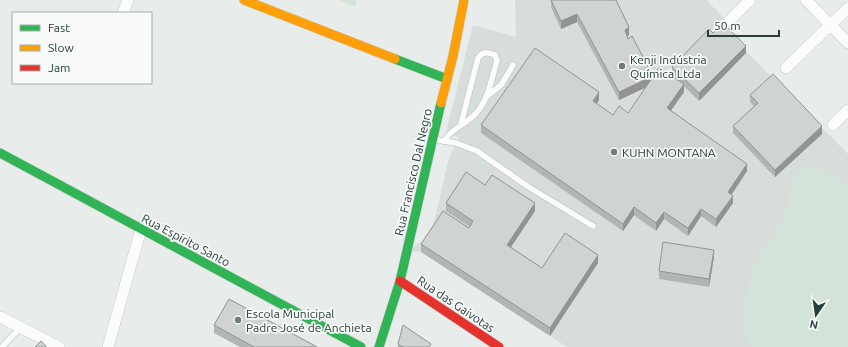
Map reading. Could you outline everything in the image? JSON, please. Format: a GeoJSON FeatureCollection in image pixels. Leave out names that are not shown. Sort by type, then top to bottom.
{"type":"FeatureCollection","features":[{"type":"Feature","properties":{"kind":"street"},"geometry":{"type":"LineString","coordinates":[[123,12],[128,0]]}},
{"type":"Feature","properties":{"kind":"street"},"geometry":{"type":"LineString","coordinates":[[244,0],[447,79]]}},
{"type":"Feature","properties":{"kind":"street","name":"Rua Francisco Dal Negro"},"geometry":{"type":"LineString","coordinates":[[379,347],[400,281],[464,0]]}},
{"type":"Feature","properties":{"kind":"street"},"geometry":{"type":"LineString","coordinates":[[730,20],[750,0]]}},
{"type":"Feature","properties":{"kind":"street"},"geometry":{"type":"LineString","coordinates":[[806,0],[848,42]]}},
{"type":"Feature","properties":{"kind":"street"},"geometry":{"type":"LineString","coordinates":[[786,68],[848,8]]}},
{"type":"Feature","properties":{"kind":"street"},"geometry":{"type":"LineString","coordinates":[[833,125],[848,110]]}},
{"type":"Feature","properties":{"kind":"street","name":"Rua Espírito Santo"},"geometry":{"type":"LineString","coordinates":[[0,153],[360,347]]}},
{"type":"Feature","properties":{"kind":"street"},"geometry":{"type":"LineString","coordinates":[[108,347],[141,229]]}},
{"type":"Feature","properties":{"kind":"street","name":"Rua das Gaivotas"},"geometry":{"type":"LineString","coordinates":[[400,281],[499,347]]}},
{"type":"Feature","properties":{"kind":"street"},"geometry":{"type":"LineString","coordinates":[[0,317],[59,347]]}},
{"type":"Feature","properties":{"kind":"lane"},"geometry":{"type":"LineString","coordinates":[[444,141],[451,131],[472,118],[482,107],[497,61],[495,55],[487,52],[481,53],[478,58],[461,124]]}},
{"type":"Feature","properties":{"kind":"lane"},"geometry":{"type":"LineString","coordinates":[[486,97],[501,85],[513,65]]}},
{"type":"Feature","properties":{"kind":"lane"},"geometry":{"type":"LineString","coordinates":[[432,139],[478,150],[534,190],[593,226]]}},
{"type":"Feature","properties":{"kind":"lane"},"geometry":{"type":"LineString","coordinates":[[2,347],[21,327]]}},
{"type":"Feature","properties":{"kind":"shaded area"},"geometry":{"type":"Polygon","coordinates":[[[340,0],[357,0],[355,7],[340,0]]]}},
{"type":"Feature","properties":{"kind":"shaded area"},"geometry":{"type":"Polygon","coordinates":[[[515,0],[706,0],[724,18],[680,62],[665,72],[683,91],[672,75],[723,28],[848,154],[848,320],[824,347],[567,347],[422,252],[407,251],[431,235],[449,158],[459,138],[446,132],[473,25],[516,37],[515,0]],[[657,80],[626,113],[609,102],[630,117],[657,80]]]}},
{"type":"Feature","properties":{"kind":"shaded area"},"geometry":{"type":"Polygon","coordinates":[[[810,167],[825,170],[848,186],[848,347],[752,347],[746,338],[745,301],[752,270],[766,243],[782,222],[790,193],[793,172],[810,167]]]}},
{"type":"Feature","properties":{"kind":"building","name":"Kenji Indústria Química Ltda"},"geometry":{"type":"Polygon","coordinates":[[[551,0],[616,0],[629,27],[625,30],[628,39],[632,36],[653,76],[619,92],[577,14],[561,21],[551,0]]]}},
{"type":"Feature","properties":{"kind":"building"},"geometry":{"type":"Polygon","coordinates":[[[723,23],[746,46],[699,93],[672,67],[709,29],[713,33],[723,23]]]}},
{"type":"Feature","properties":{"kind":"building","name":"KUHN MONTANA"},"geometry":{"type":"Polygon","coordinates":[[[535,48],[599,92],[593,101],[613,115],[619,106],[628,113],[659,68],[684,84],[667,108],[747,164],[728,192],[733,196],[716,219],[701,209],[688,228],[664,212],[656,223],[634,207],[623,224],[481,125],[535,48]]]}},
{"type":"Feature","properties":{"kind":"building"},"geometry":{"type":"Polygon","coordinates":[[[773,74],[822,126],[775,170],[733,126],[758,103],[750,95],[773,74]]]}},
{"type":"Feature","properties":{"kind":"building"},"geometry":{"type":"Polygon","coordinates":[[[466,172],[485,185],[492,175],[535,203],[507,245],[542,268],[565,233],[598,255],[550,328],[421,244],[443,211],[469,228],[473,221],[446,203],[466,172]]]}},
{"type":"Feature","properties":{"kind":"building"},"geometry":{"type":"Polygon","coordinates":[[[663,242],[714,250],[709,279],[659,271],[663,242]]]}},
{"type":"Feature","properties":{"kind":"building","name":"Escola Municipal Padre José de Anchieta"},"geometry":{"type":"Polygon","coordinates":[[[229,299],[317,347],[254,347],[214,325],[229,299]]]}},
{"type":"Feature","properties":{"kind":"building"},"geometry":{"type":"Polygon","coordinates":[[[403,325],[431,344],[429,347],[403,347],[398,344],[403,325]]]}},
{"type":"Feature","properties":{"kind":"building"},"geometry":{"type":"Polygon","coordinates":[[[41,341],[46,347],[35,347],[41,341]]]}},
{"type":"Feature","properties":{"kind":"traffic: fast"},"geometry":{"type":"LineString","coordinates":[[395,59],[447,79]]}},
{"type":"Feature","properties":{"kind":"traffic: fast"},"geometry":{"type":"LineString","coordinates":[[379,347],[400,281],[441,103]]}},
{"type":"Feature","properties":{"kind":"traffic: fast"},"geometry":{"type":"LineString","coordinates":[[0,153],[361,347]]}},
{"type":"Feature","properties":{"kind":"traffic: slow"},"geometry":{"type":"LineString","coordinates":[[244,0],[395,59]]}},
{"type":"Feature","properties":{"kind":"traffic: slow"},"geometry":{"type":"LineString","coordinates":[[441,103],[453,56],[464,0]]}},
{"type":"Feature","properties":{"kind":"traffic: jam"},"geometry":{"type":"LineString","coordinates":[[400,281],[499,347]]}},
{"type":"Feature","properties":{"kind":"place","name":"Kenji Indústria Química Ltda"},"geometry":{"type":"Point","coordinates":[622,66]}},
{"type":"Feature","properties":{"kind":"place","name":"KUHN MONTANA"},"geometry":{"type":"Point","coordinates":[614,152]}},
{"type":"Feature","properties":{"kind":"place","name":"Escola Municipal Padre José de Anchieta"},"geometry":{"type":"Point","coordinates":[238,320]}}]}
